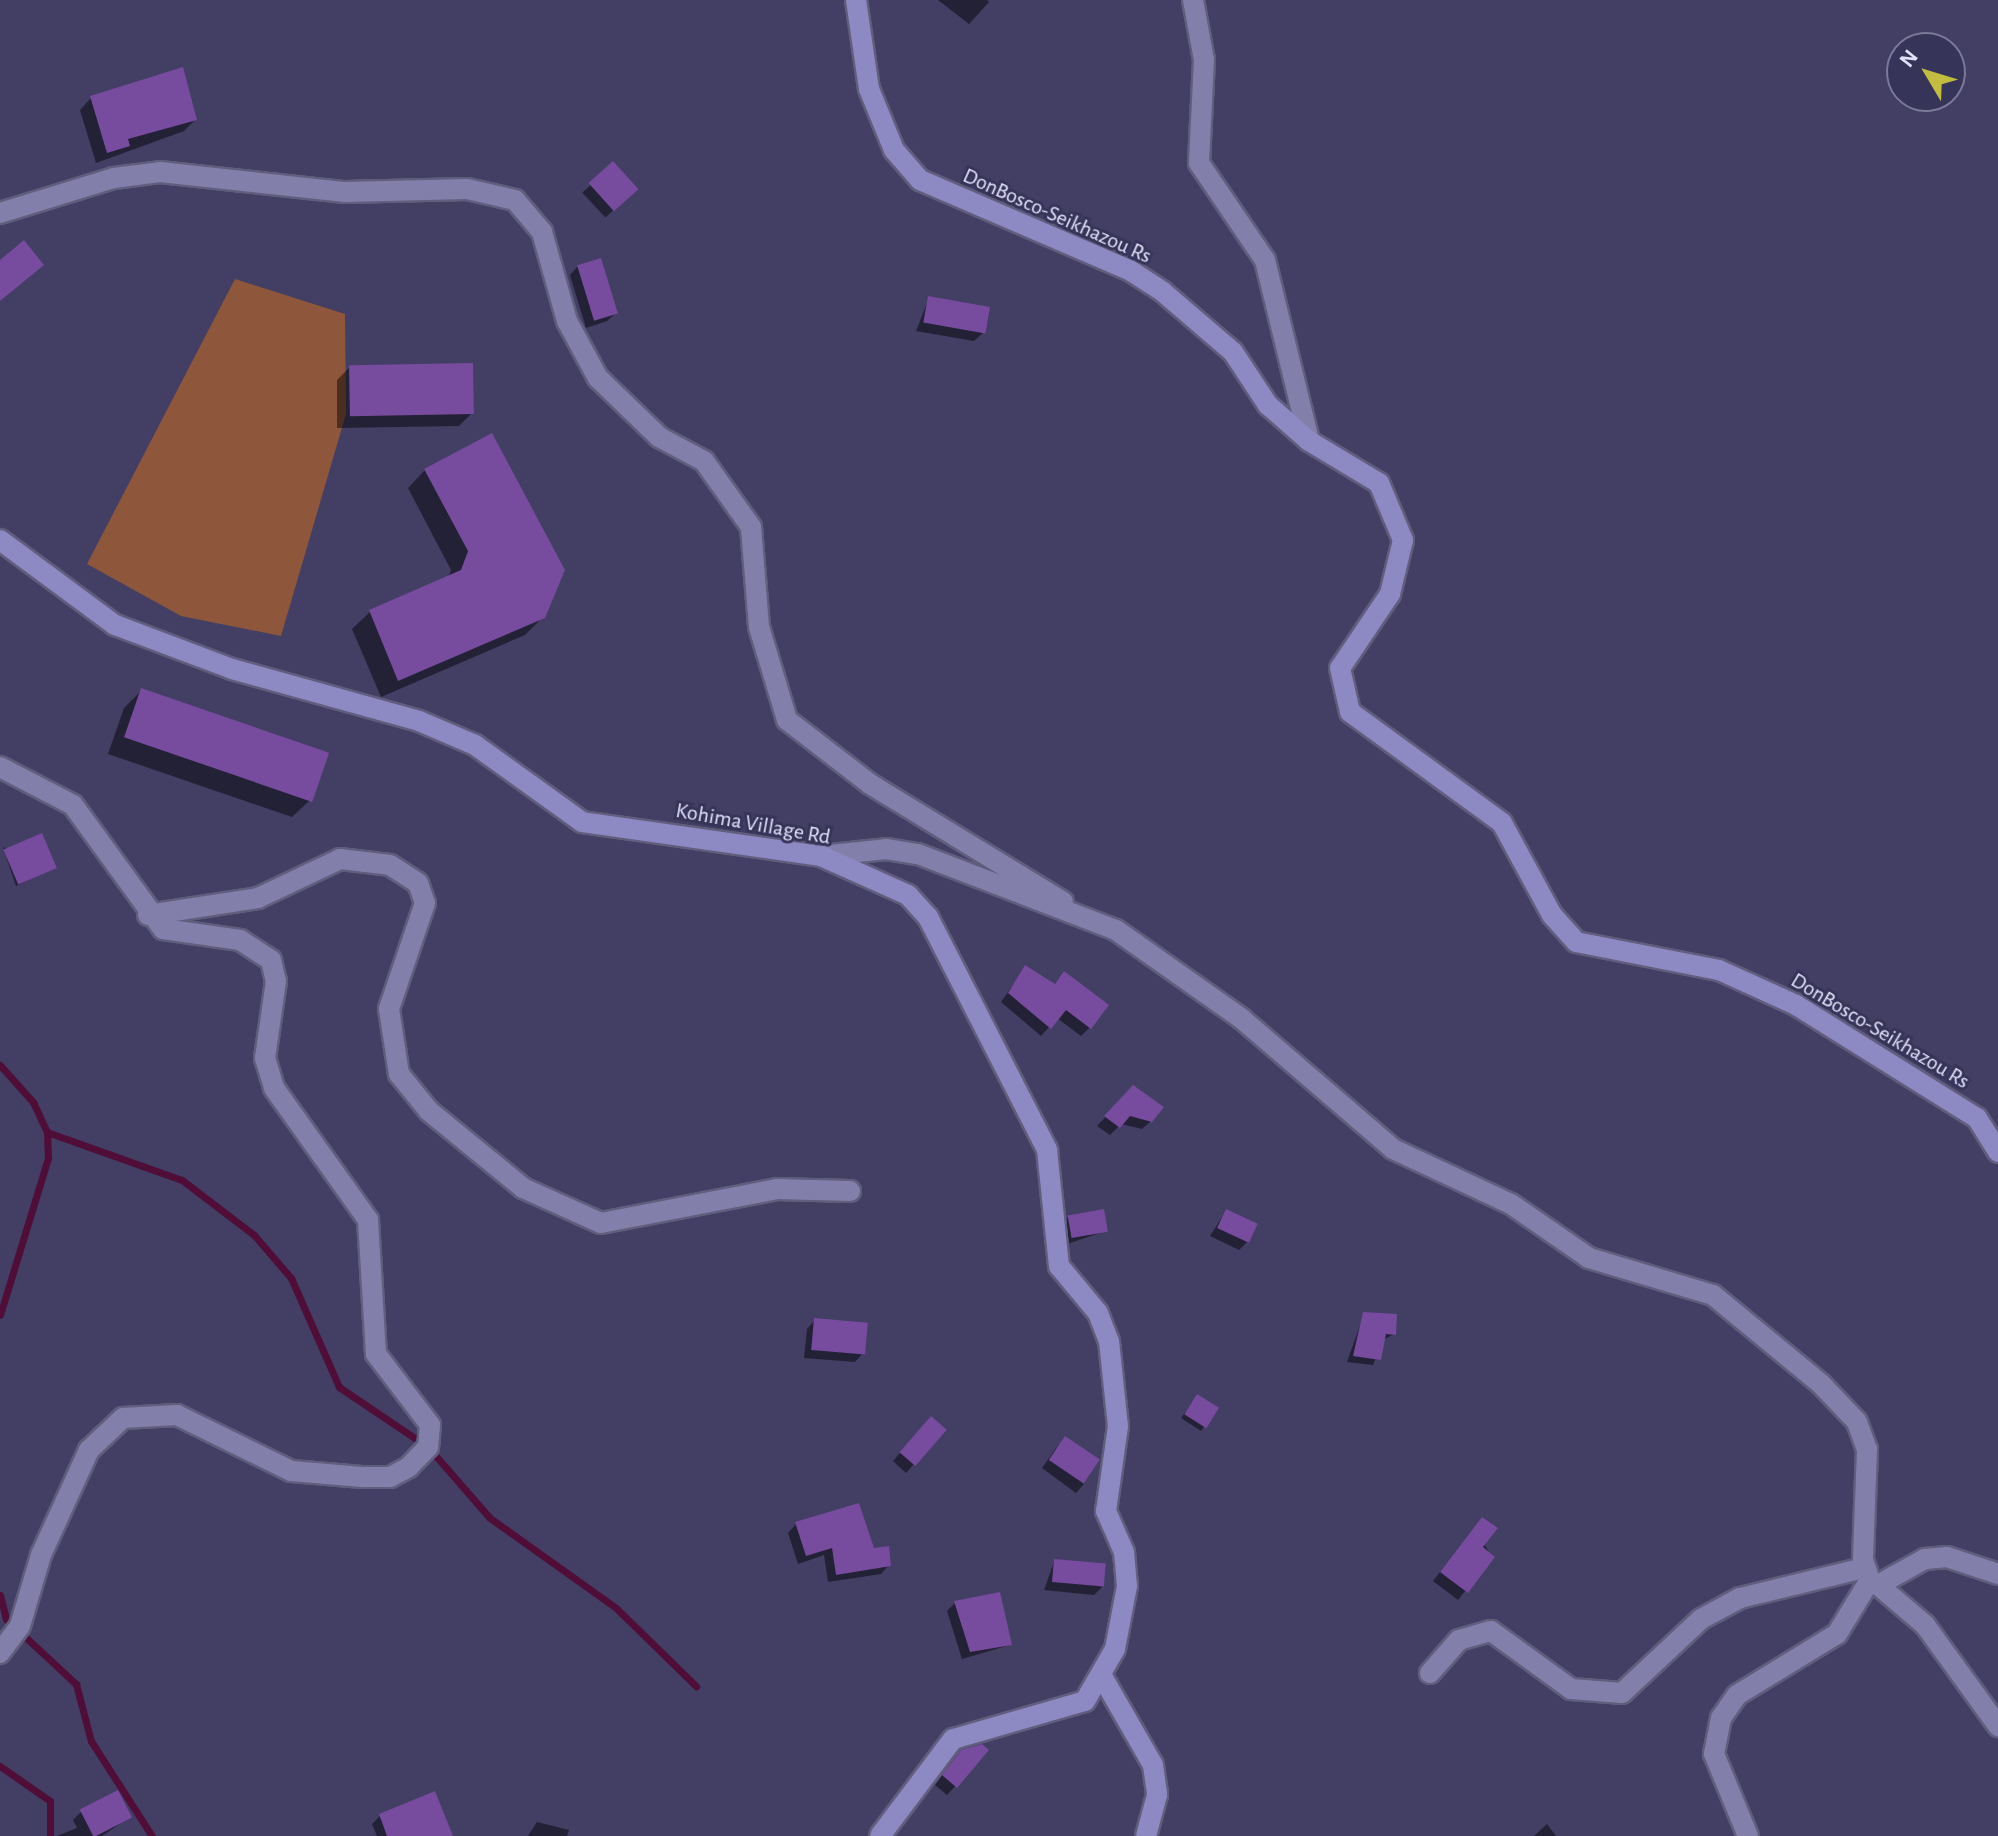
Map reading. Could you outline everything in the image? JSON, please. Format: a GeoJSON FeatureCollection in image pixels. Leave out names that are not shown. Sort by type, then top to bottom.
{"type":"FeatureCollection","features":[{"type":"Feature","properties":{"kind":"main road","name":"DonBosco-Seikhazou Rs"},"geometry":{"type":"LineString","coordinates":[[856,0],[869,89],[894,150],[920,180],[1131,271],[1163,292],[1233,352],[1268,405],[1309,441],[1379,483],[1401,522],[1390,594],[1340,668],[1350,712],[1502,823],[1552,915],[1576,942],[1719,970],[1796,1005],[1977,1118],[1998,1152]]}},
{"type":"Feature","properties":{"kind":"main road","name":"Kohima Village Rd"},"geometry":{"type":"LineString","coordinates":[[0,540],[115,625],[232,669],[419,721],[475,745],[582,822],[821,856],[908,895],[928,917],[1047,1150],[1059,1266],[1104,1327],[1118,1426],[1106,1511],[1124,1552],[1127,1598],[1103,1678],[1085,1701],[1051,1715],[953,1739],[880,1836]]}},
{"type":"Feature","properties":{"kind":"main road"},"geometry":{"type":"LineString","coordinates":[[1103,1678],[1153,1765],[1157,1795],[1146,1836]]}},
{"type":"Feature","properties":{"kind":"street"},"geometry":{"type":"LineString","coordinates":[[1193,0],[1204,60],[1199,163],[1265,260],[1309,441]]}},
{"type":"Feature","properties":{"kind":"street"},"geometry":{"type":"LineString","coordinates":[[0,213],[114,178],[160,172],[345,192],[467,189],[515,200],[542,232],[567,321],[598,378],[647,428],[704,461],[751,527],[759,627],[787,720],[810,745],[1090,918],[1169,963],[1393,1149],[1511,1204],[1589,1258],[1645,1280],[1689,1284],[1731,1308],[1857,1422],[1870,1475],[1871,1578],[1837,1634],[1737,1695],[1721,1718],[1714,1754],[1748,1836]]}},
{"type":"Feature","properties":{"kind":"street"},"geometry":{"type":"LineString","coordinates":[[0,767],[73,805],[148,915],[180,934],[240,940],[271,960],[276,981],[265,1058],[274,1088],[368,1220],[376,1354],[430,1425],[428,1447],[390,1477],[311,1473],[257,1456],[199,1421],[123,1418],[89,1450],[41,1555],[9,1641]]}},
{"type":"Feature","properties":{"kind":"street"},"geometry":{"type":"LineString","coordinates":[[821,856],[918,854],[1090,918]]}},
{"type":"Feature","properties":{"kind":"street"},"geometry":{"type":"LineString","coordinates":[[148,915],[258,898],[340,859],[390,865],[418,883],[425,903],[389,1009],[399,1074],[429,1111],[523,1188],[601,1223],[777,1189],[850,1191]]}},
{"type":"Feature","properties":{"kind":"street"},"geometry":{"type":"LineString","coordinates":[[1430,1673],[1459,1640],[1491,1631],[1571,1689],[1622,1693],[1701,1619],[1740,1598],[1871,1578],[1925,1559],[1947,1557],[1998,1574]]}},
{"type":"Feature","properties":{"kind":"street"},"geometry":{"type":"LineString","coordinates":[[1871,1578],[1934,1635],[1998,1726]]}},
{"type":"Feature","properties":{"kind":"shaded area"},"geometry":{"type":"Polygon","coordinates":[[[235,279],[345,314],[346,414],[281,636],[181,616],[87,564],[235,279]]]}},
{"type":"Feature","properties":{"kind":"building"},"geometry":{"type":"Polygon","coordinates":[[[183,67],[197,120],[128,139],[130,146],[107,153],[90,96],[183,67]]]}},
{"type":"Feature","properties":{"kind":"building"},"geometry":{"type":"Polygon","coordinates":[[[613,161],[638,189],[614,211],[588,183],[613,161]]]}},
{"type":"Feature","properties":{"kind":"building"},"geometry":{"type":"Polygon","coordinates":[[[24,240],[44,265],[0,301],[0,260],[24,240]]]}},
{"type":"Feature","properties":{"kind":"building"},"geometry":{"type":"Polygon","coordinates":[[[601,258],[618,313],[594,321],[577,265],[601,258]]]}},
{"type":"Feature","properties":{"kind":"building"},"geometry":{"type":"Polygon","coordinates":[[[928,296],[990,307],[985,334],[923,323],[928,296]]]}},
{"type":"Feature","properties":{"kind":"building"},"geometry":{"type":"Polygon","coordinates":[[[473,363],[474,414],[350,416],[349,365],[473,363]]]}},
{"type":"Feature","properties":{"kind":"building"},"geometry":{"type":"Polygon","coordinates":[[[492,433],[565,570],[545,618],[398,681],[369,610],[461,570],[468,551],[424,469],[492,433]]]}},
{"type":"Feature","properties":{"kind":"building"},"geometry":{"type":"Polygon","coordinates":[[[141,688],[329,753],[312,802],[124,737],[141,688]]]}},
{"type":"Feature","properties":{"kind":"building"},"geometry":{"type":"Polygon","coordinates":[[[42,833],[57,868],[18,884],[3,849],[42,833]]]}},
{"type":"Feature","properties":{"kind":"building"},"geometry":{"type":"Polygon","coordinates":[[[1025,965],[1055,984],[1064,971],[1109,1005],[1091,1029],[1066,1010],[1051,1029],[1008,993],[1025,965]]]}},
{"type":"Feature","properties":{"kind":"building"},"geometry":{"type":"Polygon","coordinates":[[[1133,1085],[1164,1107],[1152,1122],[1130,1116],[1120,1128],[1104,1116],[1133,1085]]]}},
{"type":"Feature","properties":{"kind":"building"},"geometry":{"type":"Polygon","coordinates":[[[1104,1209],[1108,1232],[1072,1238],[1068,1215],[1104,1209]]]}},
{"type":"Feature","properties":{"kind":"building"},"geometry":{"type":"Polygon","coordinates":[[[1226,1209],[1258,1224],[1249,1243],[1217,1228],[1226,1209]]]}},
{"type":"Feature","properties":{"kind":"building"},"geometry":{"type":"Polygon","coordinates":[[[1363,1312],[1397,1314],[1396,1335],[1386,1334],[1381,1360],[1353,1356],[1363,1312]]]}},
{"type":"Feature","properties":{"kind":"building"},"geometry":{"type":"Polygon","coordinates":[[[814,1318],[868,1323],[865,1355],[811,1350],[814,1318]]]}},
{"type":"Feature","properties":{"kind":"building"},"geometry":{"type":"Polygon","coordinates":[[[1197,1394],[1219,1408],[1206,1428],[1184,1414],[1197,1394]]]}},
{"type":"Feature","properties":{"kind":"building"},"geometry":{"type":"Polygon","coordinates":[[[931,1416],[947,1430],[915,1466],[900,1452],[931,1416]]]}},
{"type":"Feature","properties":{"kind":"building"},"geometry":{"type":"Polygon","coordinates":[[[1065,1436],[1100,1459],[1084,1484],[1049,1460],[1065,1436]]]}},
{"type":"Feature","properties":{"kind":"building"},"geometry":{"type":"Polygon","coordinates":[[[859,1503],[874,1548],[889,1546],[891,1566],[836,1575],[832,1548],[806,1556],[795,1522],[859,1503]]]}},
{"type":"Feature","properties":{"kind":"building"},"geometry":{"type":"Polygon","coordinates":[[[1482,1517],[1498,1528],[1483,1547],[1495,1557],[1468,1593],[1440,1572],[1482,1517]]]}},
{"type":"Feature","properties":{"kind":"building"},"geometry":{"type":"Polygon","coordinates":[[[1054,1559],[1106,1564],[1104,1586],[1052,1582],[1054,1559]]]}},
{"type":"Feature","properties":{"kind":"building"},"geometry":{"type":"Polygon","coordinates":[[[1000,1592],[1012,1645],[970,1652],[954,1601],[1000,1592]]]}},
{"type":"Feature","properties":{"kind":"building"},"geometry":{"type":"Polygon","coordinates":[[[982,1744],[989,1750],[957,1788],[942,1775],[961,1750],[982,1744]]]}},
{"type":"Feature","properties":{"kind":"building"},"geometry":{"type":"Polygon","coordinates":[[[118,1790],[132,1818],[93,1836],[80,1810],[118,1790]]]}},
{"type":"Feature","properties":{"kind":"building"},"geometry":{"type":"Polygon","coordinates":[[[435,1791],[453,1836],[387,1836],[379,1814],[435,1791]]]}},
{"type":"Feature","properties":{"kind":"waterway"},"geometry":{"type":"LineString","coordinates":[[0,1065],[33,1102],[47,1132],[48,1158],[0,1315]]}},
{"type":"Feature","properties":{"kind":"waterway"},"geometry":{"type":"LineString","coordinates":[[47,1132],[182,1180],[254,1235],[291,1278],[339,1387],[428,1447],[490,1518],[616,1608],[696,1686]]}},
{"type":"Feature","properties":{"kind":"waterway"},"geometry":{"type":"LineString","coordinates":[[0,1595],[6,1619],[76,1684],[91,1741],[152,1836]]}},
{"type":"Feature","properties":{"kind":"waterway"},"geometry":{"type":"LineString","coordinates":[[0,1766],[50,1801],[50,1836]]}}]}
